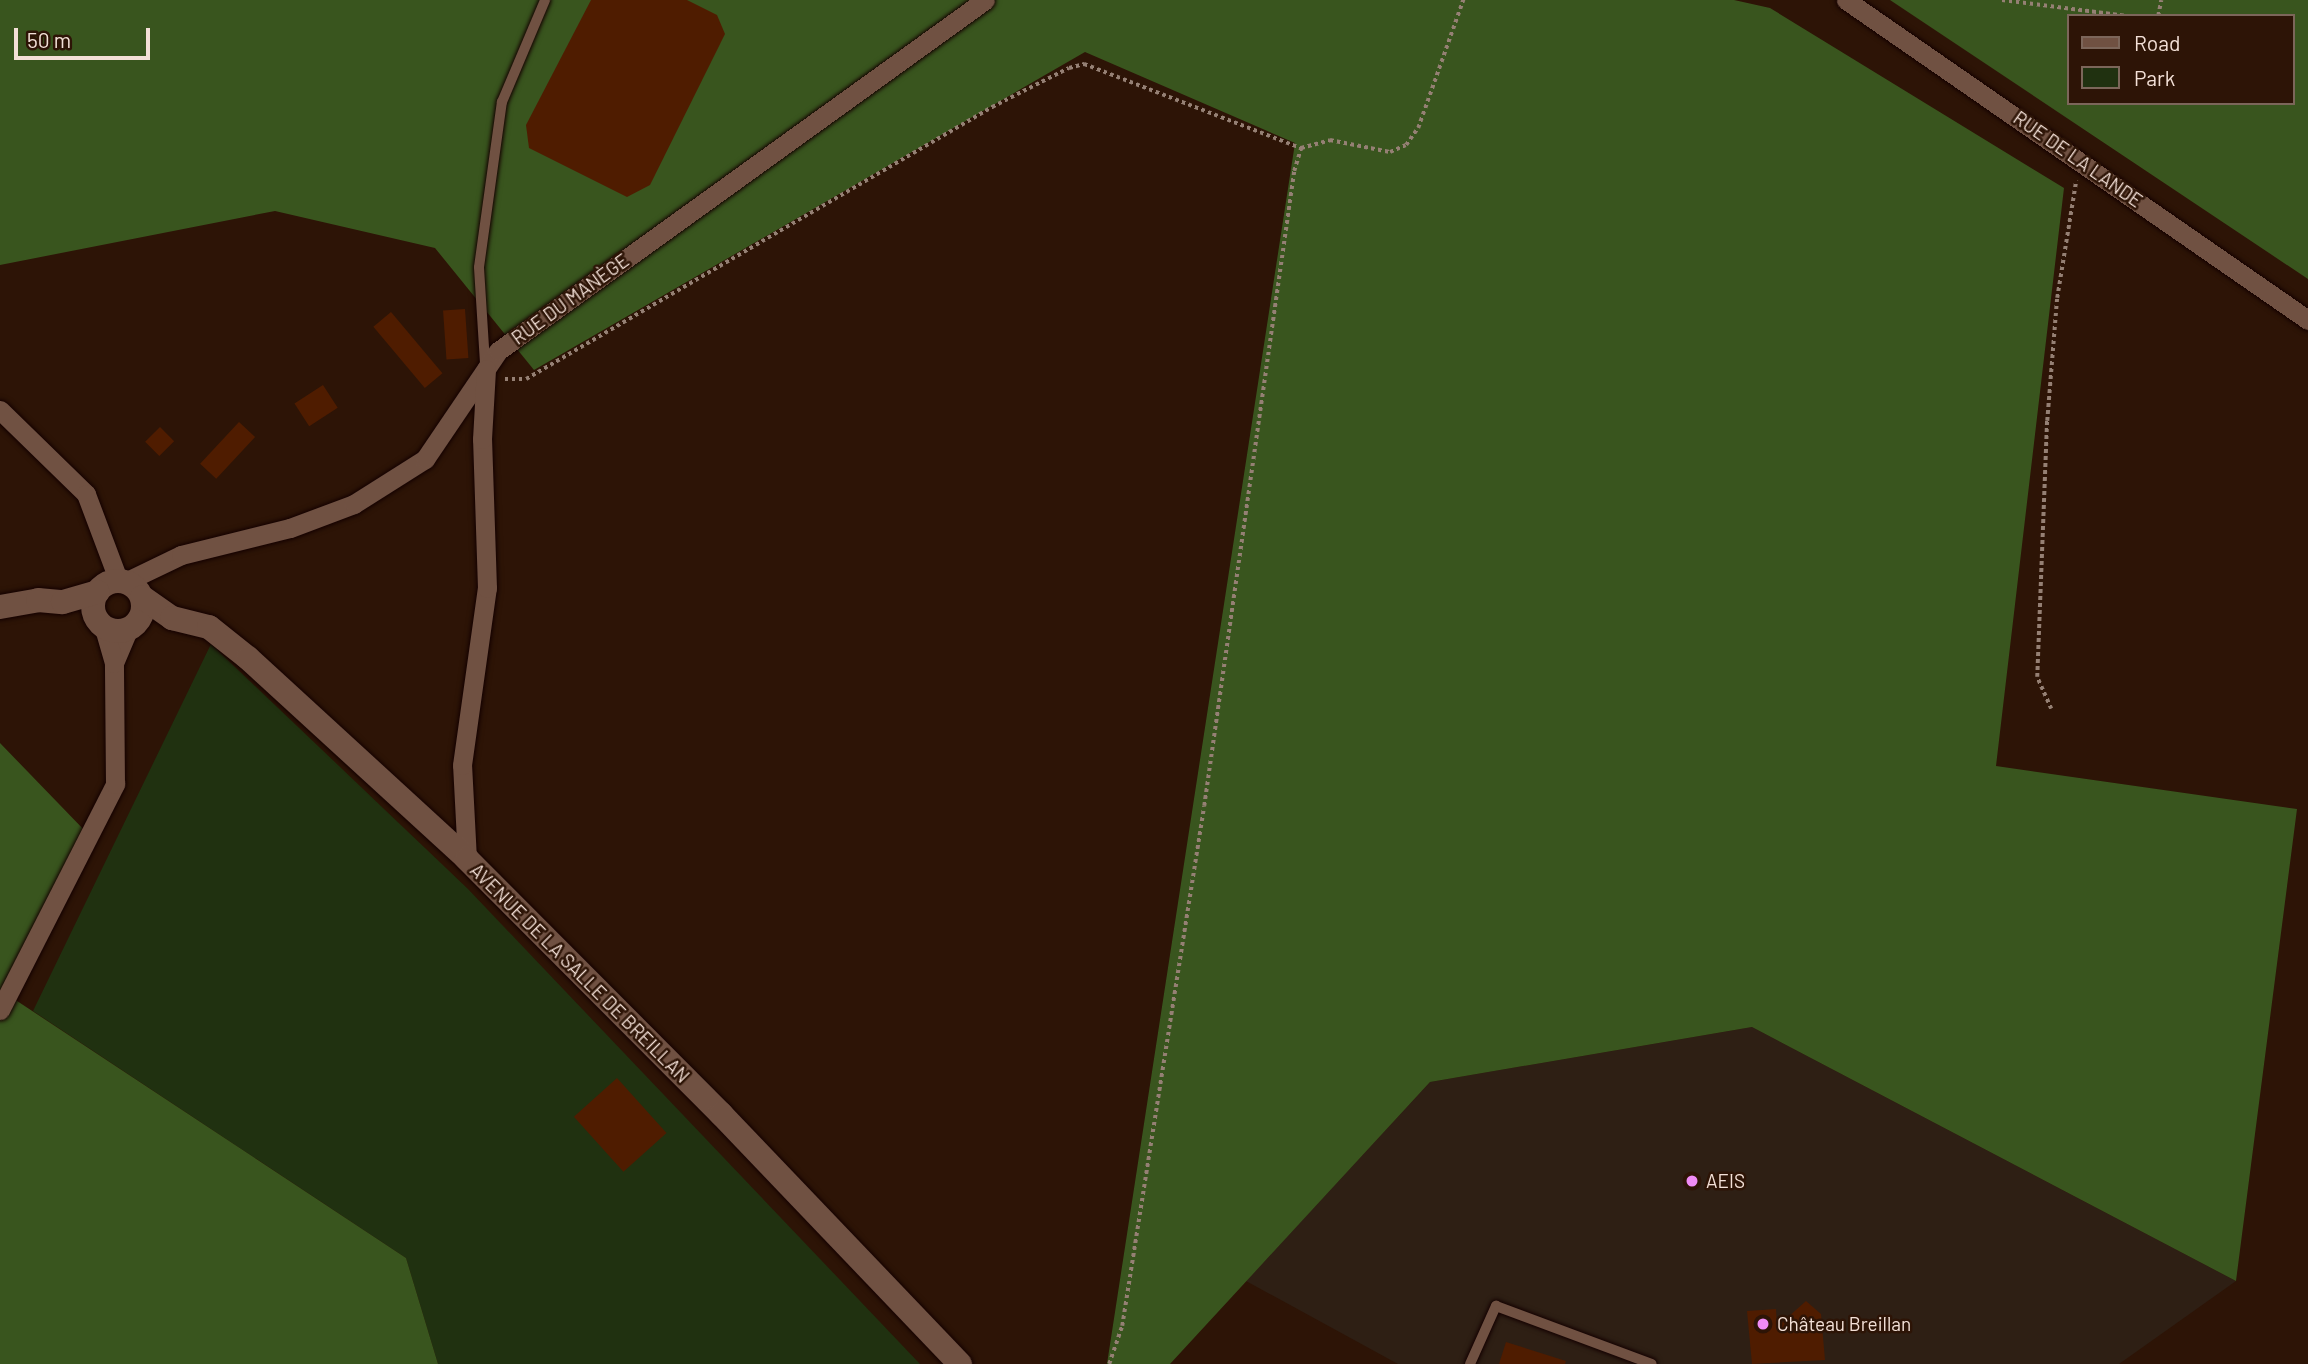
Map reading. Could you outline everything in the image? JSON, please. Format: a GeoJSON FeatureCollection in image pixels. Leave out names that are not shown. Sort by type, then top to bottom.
{"type":"FeatureCollection","features":[{"type":"Feature","properties":{"kind":"street","name":"RUE DU MANÈGE"},"geometry":{"type":"LineString","coordinates":[[121,589],[156,564],[290,528],[354,504],[425,460],[498,351],[985,0]]}},
{"type":"Feature","properties":{"kind":"street","name":"RUE DE LA LANDE"},"geometry":{"type":"LineString","coordinates":[[1846,0],[2308,320]]}},
{"type":"Feature","properties":{"kind":"street"},"geometry":{"type":"LineString","coordinates":[[467,859],[462,765],[487,588],[481,439],[485,374]]}},
{"type":"Feature","properties":{"kind":"street","name":"AVENUE DE LA SALLE DE BREILLAN"},"geometry":{"type":"LineString","coordinates":[[0,410],[86,494],[105,553],[121,589],[172,618],[209,627],[248,658],[467,859],[721,1114],[960,1364]]}},
{"type":"Feature","properties":{"kind":"street"},"geometry":{"type":"LineString","coordinates":[[0,607],[38,600],[63,602],[121,589]]}},
{"type":"Feature","properties":{"kind":"street"},"geometry":{"type":"LineString","coordinates":[[0,1010],[115,784],[114,663],[94,604],[121,589]]}},
{"type":"Feature","properties":{"kind":"street"},"geometry":{"type":"LineString","coordinates":[[114,663],[131,627],[142,613],[121,589]]}},
{"type":"Feature","properties":{"kind":"street"},"geometry":{"type":"LineString","coordinates":[[63,602],[118,631],[131,627]]}},
{"type":"Feature","properties":{"kind":"street","name":"AVENUE DE LA SALLE DE BREILLAN"},"geometry":{"type":"LineString","coordinates":[[131,627],[172,618]]}},
{"type":"Feature","properties":{"kind":"lane"},"geometry":{"type":"LineString","coordinates":[[485,374],[479,267],[502,102],[545,0]]}},
{"type":"Feature","properties":{"kind":"lane"},"geometry":{"type":"LineString","coordinates":[[1470,1364],[1496,1306],[1652,1364]]}},
{"type":"Feature","properties":{"kind":"path"},"geometry":{"type":"LineString","coordinates":[[485,374],[526,379],[992,107],[1069,68],[1084,65],[1096,69],[1301,148],[1330,140],[1390,152],[1406,145],[1418,128],[1463,0]]}},
{"type":"Feature","properties":{"kind":"path"},"geometry":{"type":"LineString","coordinates":[[2002,0],[2111,14]]}},
{"type":"Feature","properties":{"kind":"path"},"geometry":{"type":"LineString","coordinates":[[1109,1364],[1122,1326],[1204,806],[1301,148]]}},
{"type":"Feature","properties":{"kind":"path"},"geometry":{"type":"LineString","coordinates":[[2051,709],[2037,677],[2047,421],[2057,298],[2082,162]]}},
{"type":"Feature","properties":{"kind":"shaded area","name":"AEIS"},"geometry":{"type":"Polygon","coordinates":[[[1752,1027],[2236,1281],[2119,1364],[1398,1364],[1246,1281],[1430,1082],[1752,1027]]]}},
{"type":"Feature","properties":{"kind":"green space"},"geometry":{"type":"Polygon","coordinates":[[[0,0],[1734,0],[1770,8],[2064,188],[1996,766],[2297,809],[2236,1281],[1752,1027],[1430,1082],[1170,1364],[1107,1364],[1295,143],[1085,52],[534,370],[435,248],[275,211],[0,265],[0,0]]]}},
{"type":"Feature","properties":{"kind":"green space"},"geometry":{"type":"Polygon","coordinates":[[[1890,0],[2308,0],[2308,279],[1890,0]]]}},
{"type":"Feature","properties":{"kind":"green space"},"geometry":{"type":"Polygon","coordinates":[[[211,644],[468,889],[920,1364],[438,1364],[406,1258],[33,1011],[211,644]]]}},
{"type":"Feature","properties":{"kind":"green space"},"geometry":{"type":"Polygon","coordinates":[[[0,743],[88,834],[5,993],[406,1258],[438,1364],[0,1364],[0,743]]]}},
{"type":"Feature","properties":{"kind":"building"},"geometry":{"type":"Polygon","coordinates":[[[591,0],[687,0],[717,15],[725,34],[650,185],[627,197],[529,148],[526,125],[591,0]]]}},
{"type":"Feature","properties":{"kind":"building"},"geometry":{"type":"Polygon","coordinates":[[[465,309],[468,358],[446,359],[443,311],[465,309]]]}},
{"type":"Feature","properties":{"kind":"building"},"geometry":{"type":"Polygon","coordinates":[[[391,312],[442,373],[425,388],[373,327],[391,312]]]}},
{"type":"Feature","properties":{"kind":"building"},"geometry":{"type":"Polygon","coordinates":[[[323,385],[338,408],[309,426],[294,404],[323,385]]]}},
{"type":"Feature","properties":{"kind":"building"},"geometry":{"type":"Polygon","coordinates":[[[239,422],[255,437],[216,479],[200,464],[239,422]]]}},
{"type":"Feature","properties":{"kind":"building"},"geometry":{"type":"Polygon","coordinates":[[[160,427],[174,441],[159,456],[145,442],[160,427]]]}},
{"type":"Feature","properties":{"kind":"building"},"geometry":{"type":"Polygon","coordinates":[[[617,1078],[667,1133],[623,1172],[574,1117],[617,1078]]]}},
{"type":"Feature","properties":{"kind":"building","name":"Château Breillan"},"geometry":{"type":"Polygon","coordinates":[[[1806,1301],[1821,1314],[1825,1360],[1752,1364],[1747,1311],[1776,1309],[1777,1327],[1806,1301]]]}},
{"type":"Feature","properties":{"kind":"building"},"geometry":{"type":"Polygon","coordinates":[[[1506,1342],[1566,1361],[1565,1364],[1499,1364],[1506,1342]]]}},
{"type":"Feature","properties":{"kind":"place","name":"AEIS"},"geometry":{"type":"Point","coordinates":[1692,1181]}},
{"type":"Feature","properties":{"kind":"place","name":"Château Breillan"},"geometry":{"type":"Point","coordinates":[1763,1324]}}]}
